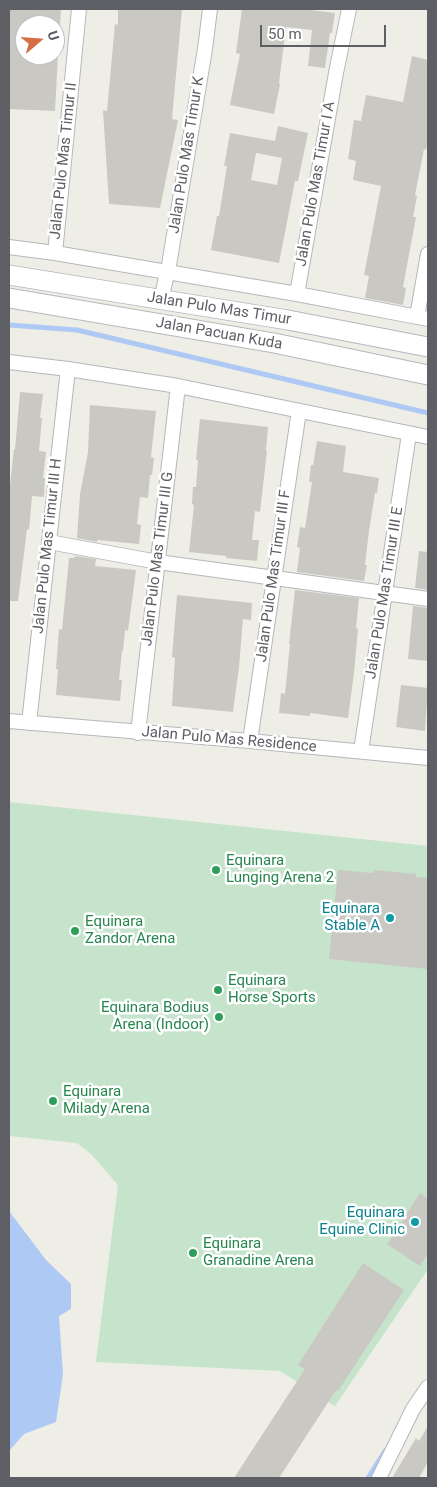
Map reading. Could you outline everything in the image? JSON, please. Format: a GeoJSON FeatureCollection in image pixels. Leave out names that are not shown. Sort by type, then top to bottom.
{"type":"FeatureCollection","features":[{"type":"Feature","properties":{"kind":"street","name":"Jalan Pulo Mas Timur II"},"geometry":{"type":"LineString","coordinates":[[55,253],[79,9]]}},
{"type":"Feature","properties":{"kind":"street","name":"Jalan Pulo Mas Timur K"},"geometry":{"type":"LineString","coordinates":[[161,300],[168,273],[210,9]]}},
{"type":"Feature","properties":{"kind":"street","name":"Jalan Pulo Mas Timur I A"},"geometry":{"type":"LineString","coordinates":[[297,294],[336,73],[350,9]]}},
{"type":"Feature","properties":{"kind":"street","name":"Jalan Pulo Mas Timur"},"geometry":{"type":"LineString","coordinates":[[9,247],[297,294],[422,318]]}},
{"type":"Feature","properties":{"kind":"street"},"geometry":{"type":"LineString","coordinates":[[422,318],[428,254]]}},
{"type":"Feature","properties":{"kind":"street","name":"Jalan Pulo Mas Timur"},"geometry":{"type":"LineString","coordinates":[[9,275],[288,320],[428,347]]}},
{"type":"Feature","properties":{"kind":"street"},"geometry":{"type":"LineString","coordinates":[[61,307],[65,285]]}},
{"type":"Feature","properties":{"kind":"street","name":"Jalan Pacuan Kuda"},"geometry":{"type":"LineString","coordinates":[[9,298],[274,343],[428,375]]}},
{"type":"Feature","properties":{"kind":"street"},"geometry":{"type":"LineString","coordinates":[[9,362],[178,386],[428,438]]}},
{"type":"Feature","properties":{"kind":"street","name":"Jalan Pulo Mas Timur III H"},"geometry":{"type":"LineString","coordinates":[[29,723],[68,369]]}},
{"type":"Feature","properties":{"kind":"street","name":"Jalan Pulo Mas Timur III G"},"geometry":{"type":"LineString","coordinates":[[138,732],[178,386]]}},
{"type":"Feature","properties":{"kind":"street","name":"Jalan Pulo Mas Timur III F"},"geometry":{"type":"LineString","coordinates":[[250,741],[299,411]]}},
{"type":"Feature","properties":{"kind":"street","name":"Jalan Pulo Mas Timur III E"},"geometry":{"type":"LineString","coordinates":[[361,751],[409,434]]}},
{"type":"Feature","properties":{"kind":"street"},"geometry":{"type":"LineString","coordinates":[[49,542],[158,562],[428,599]]}},
{"type":"Feature","properties":{"kind":"street","name":"Jalan Pulo Mas Residence"},"geometry":{"type":"LineString","coordinates":[[9,722],[250,741],[428,758]]}},
{"type":"Feature","properties":{"kind":"street"},"geometry":{"type":"LineString","coordinates":[[379,1478],[413,1409],[428,1388]]}},
{"type":"Feature","properties":{"kind":"green space","name":"Equinara Horse Sports"},"geometry":{"type":"Polygon","coordinates":[[[9,802],[428,846],[428,1269],[335,1406],[280,1371],[96,1362],[118,1185],[92,1155],[77,1143],[9,1136],[9,802]]]}},
{"type":"Feature","properties":{"kind":"water"},"geometry":{"type":"Polygon","coordinates":[[[9,1211],[46,1260],[71,1284],[71,1309],[59,1316],[63,1374],[56,1422],[24,1434],[9,1451],[9,1211]]]}},
{"type":"Feature","properties":{"kind":"building"},"geometry":{"type":"Polygon","coordinates":[[[9,9],[61,9],[61,15],[15,15],[15,65],[57,65],[55,111],[9,109],[9,9]]]}},
{"type":"Feature","properties":{"kind":"building"},"geometry":{"type":"Polygon","coordinates":[[[118,9],[182,9],[172,119],[178,120],[160,208],[109,204],[103,110],[107,111],[115,24],[118,25],[118,9]]]}},
{"type":"Feature","properties":{"kind":"building"},"geometry":{"type":"Polygon","coordinates":[[[242,9],[303,9],[335,13],[325,68],[308,66],[312,30],[286,27],[280,84],[274,114],[230,105],[240,54],[236,53],[242,9]]]}},
{"type":"Feature","properties":{"kind":"building"},"geometry":{"type":"Polygon","coordinates":[[[412,56],[428,60],[428,139],[426,150],[424,149],[415,195],[417,196],[413,217],[416,217],[403,287],[406,288],[403,305],[365,298],[369,276],[364,275],[381,186],[353,180],[356,161],[348,159],[354,120],[361,121],[366,95],[403,102],[412,56]]]}},
{"type":"Feature","properties":{"kind":"building"},"geometry":{"type":"Polygon","coordinates":[[[278,126],[308,133],[298,181],[295,181],[279,263],[211,250],[217,216],[219,216],[227,166],[224,166],[230,133],[275,141],[278,126]],[[256,153],[251,180],[277,185],[282,158],[256,153]]]}},
{"type":"Feature","properties":{"kind":"building"},"geometry":{"type":"Polygon","coordinates":[[[20,392],[43,394],[39,451],[46,452],[43,478],[45,478],[44,497],[32,496],[29,530],[27,529],[18,601],[9,601],[9,494],[20,392]]]}},
{"type":"Feature","properties":{"kind":"building"},"geometry":{"type":"Polygon","coordinates":[[[90,405],[156,411],[151,457],[154,458],[148,498],[140,497],[137,524],[141,525],[139,544],[97,540],[97,542],[77,538],[80,494],[88,452],[90,405]]]}},
{"type":"Feature","properties":{"kind":"building"},"geometry":{"type":"Polygon","coordinates":[[[200,419],[268,427],[260,512],[255,511],[252,540],[259,540],[257,561],[189,552],[194,505],[192,504],[193,487],[196,487],[198,460],[196,460],[200,419]]]}},
{"type":"Feature","properties":{"kind":"building"},"geometry":{"type":"Polygon","coordinates":[[[317,441],[346,446],[343,472],[379,478],[369,531],[364,581],[297,572],[300,548],[297,547],[300,527],[305,528],[312,482],[309,482],[311,465],[313,465],[317,441]]]}},
{"type":"Feature","properties":{"kind":"building"},"geometry":{"type":"Polygon","coordinates":[[[419,551],[428,552],[428,590],[415,588],[419,551]]]}},
{"type":"Feature","properties":{"kind":"building"},"geometry":{"type":"Polygon","coordinates":[[[75,556],[96,559],[95,566],[136,570],[128,631],[125,630],[122,651],[119,680],[122,680],[120,701],[56,695],[59,629],[62,630],[69,558],[74,558],[75,556]]]}},
{"type":"Feature","properties":{"kind":"building"},"geometry":{"type":"Polygon","coordinates":[[[295,590],[359,598],[354,673],[348,718],[310,713],[310,716],[279,713],[281,693],[285,694],[295,590]]]}},
{"type":"Feature","properties":{"kind":"building"},"geometry":{"type":"Polygon","coordinates":[[[177,595],[252,603],[251,620],[243,619],[233,712],[172,706],[175,658],[172,657],[177,595]]]}},
{"type":"Feature","properties":{"kind":"building"},"geometry":{"type":"Polygon","coordinates":[[[413,606],[428,608],[428,661],[408,659],[413,606]]]}},
{"type":"Feature","properties":{"kind":"building"},"geometry":{"type":"Polygon","coordinates":[[[401,685],[428,688],[425,731],[396,727],[401,685]]]}},
{"type":"Feature","properties":{"kind":"building"},"geometry":{"type":"Polygon","coordinates":[[[338,870],[373,873],[374,870],[416,874],[416,877],[428,878],[428,969],[329,959],[338,870]]]}},
{"type":"Feature","properties":{"kind":"building","name":"Equinara Equine Clinic"},"geometry":{"type":"Polygon","coordinates":[[[420,1193],[428,1199],[428,1253],[420,1266],[387,1244],[420,1193]]]}},
{"type":"Feature","properties":{"kind":"building"},"geometry":{"type":"Polygon","coordinates":[[[363,1263],[404,1290],[279,1478],[234,1478],[305,1369],[298,1365],[363,1263]]]}},
{"type":"Feature","properties":{"kind":"building"},"geometry":{"type":"Polygon","coordinates":[[[428,1426],[428,1462],[419,1478],[392,1478],[416,1438],[419,1441],[428,1426]]]}},
{"type":"Feature","properties":{"kind":"waterway"},"geometry":{"type":"LineString","coordinates":[[9,325],[77,330],[428,413]]}},
{"type":"Feature","properties":{"kind":"waterway"},"geometry":{"type":"LineString","coordinates":[[368,1478],[385,1451]]}},
{"type":"Feature","properties":{"kind":"place","name":"Equinara Lunging Arena 2"},"geometry":{"type":"Point","coordinates":[216,870]}},
{"type":"Feature","properties":{"kind":"place","name":"Equinara Stable A"},"geometry":{"type":"Point","coordinates":[390,918]}},
{"type":"Feature","properties":{"kind":"place","name":"Equinara Zandor Arena"},"geometry":{"type":"Point","coordinates":[75,931]}},
{"type":"Feature","properties":{"kind":"place","name":"Equinara Horse Sports"},"geometry":{"type":"Point","coordinates":[218,990]}},
{"type":"Feature","properties":{"kind":"place","name":"Equinara Bodius Arena (Indoor)"},"geometry":{"type":"Point","coordinates":[219,1017]}},
{"type":"Feature","properties":{"kind":"place","name":"Equinara Milady Arena"},"geometry":{"type":"Point","coordinates":[53,1101]}},
{"type":"Feature","properties":{"kind":"place","name":"Equinara Equine Clinic"},"geometry":{"type":"Point","coordinates":[415,1222]}},
{"type":"Feature","properties":{"kind":"place","name":"Equinara Granadine Arena"},"geometry":{"type":"Point","coordinates":[193,1253]}}]}
